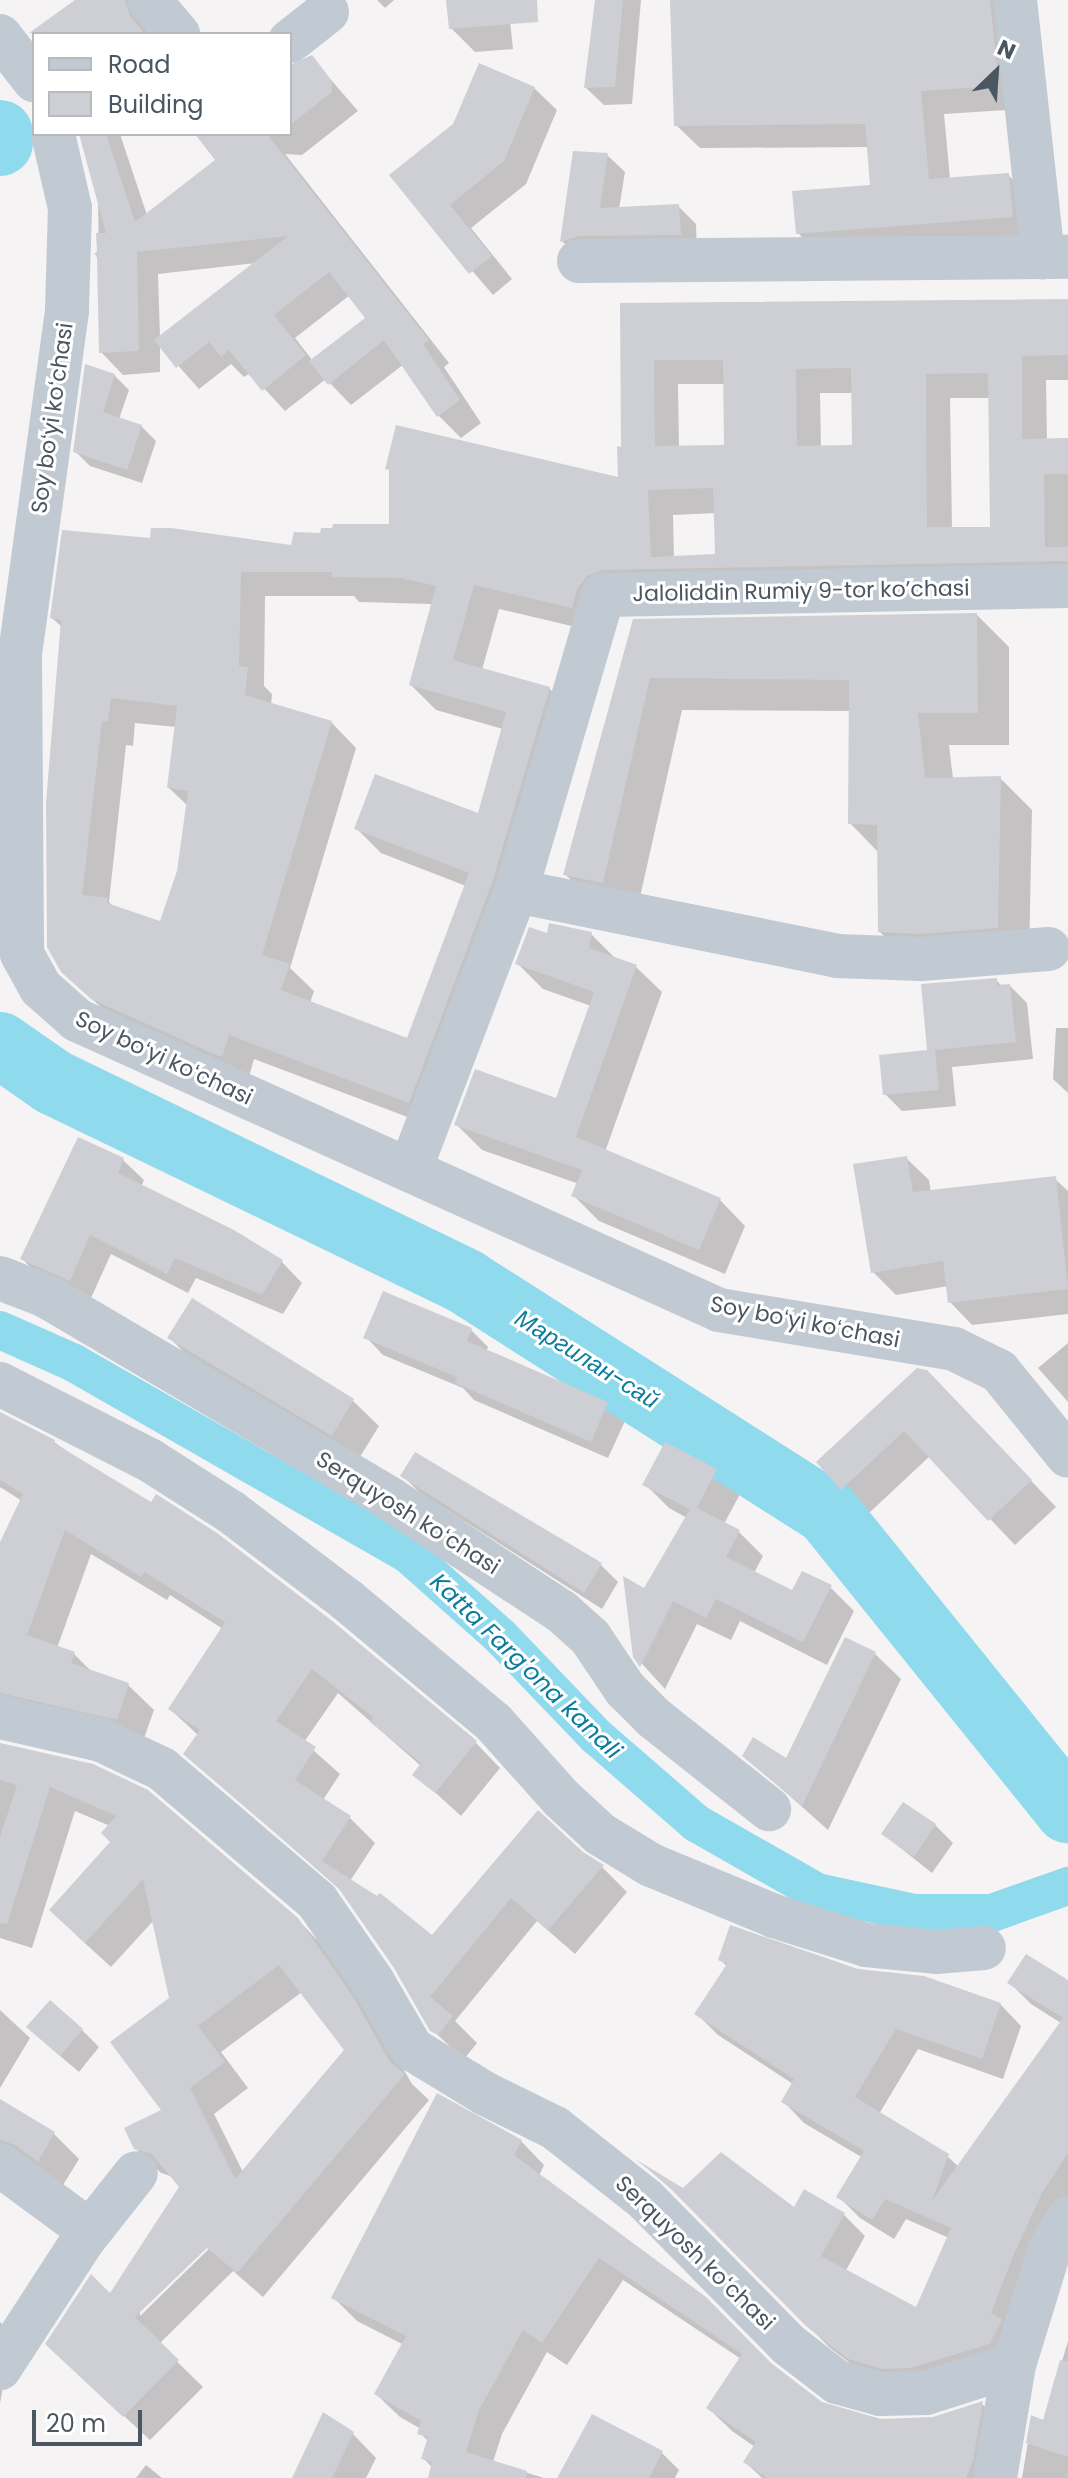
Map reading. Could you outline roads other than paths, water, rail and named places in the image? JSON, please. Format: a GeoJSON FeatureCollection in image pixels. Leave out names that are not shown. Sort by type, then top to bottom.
{"type":"FeatureCollection","features":[{"type":"Feature","properties":{"kind":"street"},"geometry":{"type":"LineString","coordinates":[[149,0],[176,32]]}},
{"type":"Feature","properties":{"kind":"street"},"geometry":{"type":"LineString","coordinates":[[579,261],[1056,257],[1015,0]]}},
{"type":"Feature","properties":{"kind":"street"},"geometry":{"type":"LineString","coordinates":[[292,39],[327,12]]}},
{"type":"Feature","properties":{"kind":"street"},"geometry":{"type":"LineString","coordinates":[[0,36],[32,77]]}},
{"type":"Feature","properties":{"kind":"street","name":"Soy boʻyi koʻchasi"},"geometry":{"type":"LineString","coordinates":[[53,136],[70,208],[67,311],[20,655],[22,954],[41,988],[77,1020],[719,1310],[954,1349],[999,1371],[1068,1456]]}},
{"type":"Feature","properties":{"kind":"street","name":"Jaloliddin Rumiy 9-tor koʼchasi"},"geometry":{"type":"LineString","coordinates":[[410,1170],[516,891],[603,595],[1068,586]]}},
{"type":"Feature","properties":{"kind":"street"},"geometry":{"type":"LineString","coordinates":[[516,891],[837,956],[921,959],[1049,949]]}},
{"type":"Feature","properties":{"kind":"street","name":"Serquyosh koʻchasi"},"geometry":{"type":"LineString","coordinates":[[0,1278],[46,1296],[390,1499],[562,1612],[590,1637],[625,1689],[654,1718],[769,1809]]}},
{"type":"Feature","properties":{"kind":"street"},"geometry":{"type":"LineString","coordinates":[[0,1384],[151,1461],[231,1512],[347,1600],[494,1723],[561,1798],[600,1834],[651,1865],[774,1916],[866,1945],[936,1952],[984,1948]]}},
{"type":"Feature","properties":{"kind":"street","name":"Serquyosh koʻchasi"},"geometry":{"type":"LineString","coordinates":[[0,1717],[101,1740],[162,1769],[317,1901],[373,1982],[412,2049],[486,2094],[555,2128],[634,2190],[789,2345],[837,2382],[880,2394],[926,2393],[1014,2365]]}},
{"type":"Feature","properties":{"kind":"street"},"geometry":{"type":"LineString","coordinates":[[0,2165],[79,2223],[83,2240]]}},
{"type":"Feature","properties":{"kind":"street"},"geometry":{"type":"LineString","coordinates":[[0,2368],[83,2240],[136,2173]]}},
{"type":"Feature","properties":{"kind":"street"},"geometry":{"type":"LineString","coordinates":[[995,2478],[1014,2365],[1049,2251],[1068,2218]]}},
{"type":"Feature","properties":{"kind":"waterway","name":"Маргилан-сай"},"geometry":{"type":"LineString","coordinates":[[0,133],[0,143]]}},
{"type":"Feature","properties":{"kind":"waterway","name":"Маргилан-сай"},"geometry":{"type":"LineString","coordinates":[[0,1045],[53,1082],[466,1282],[828,1513],[1068,1810]]}},
{"type":"Feature","properties":{"kind":"waterway","name":"Katta Farg'ona kanali"},"geometry":{"type":"LineString","coordinates":[[0,1330],[74,1363],[409,1555],[500,1636],[596,1736],[696,1823],[817,1892],[915,1913],[992,1913],[1068,1886]]}}]}
